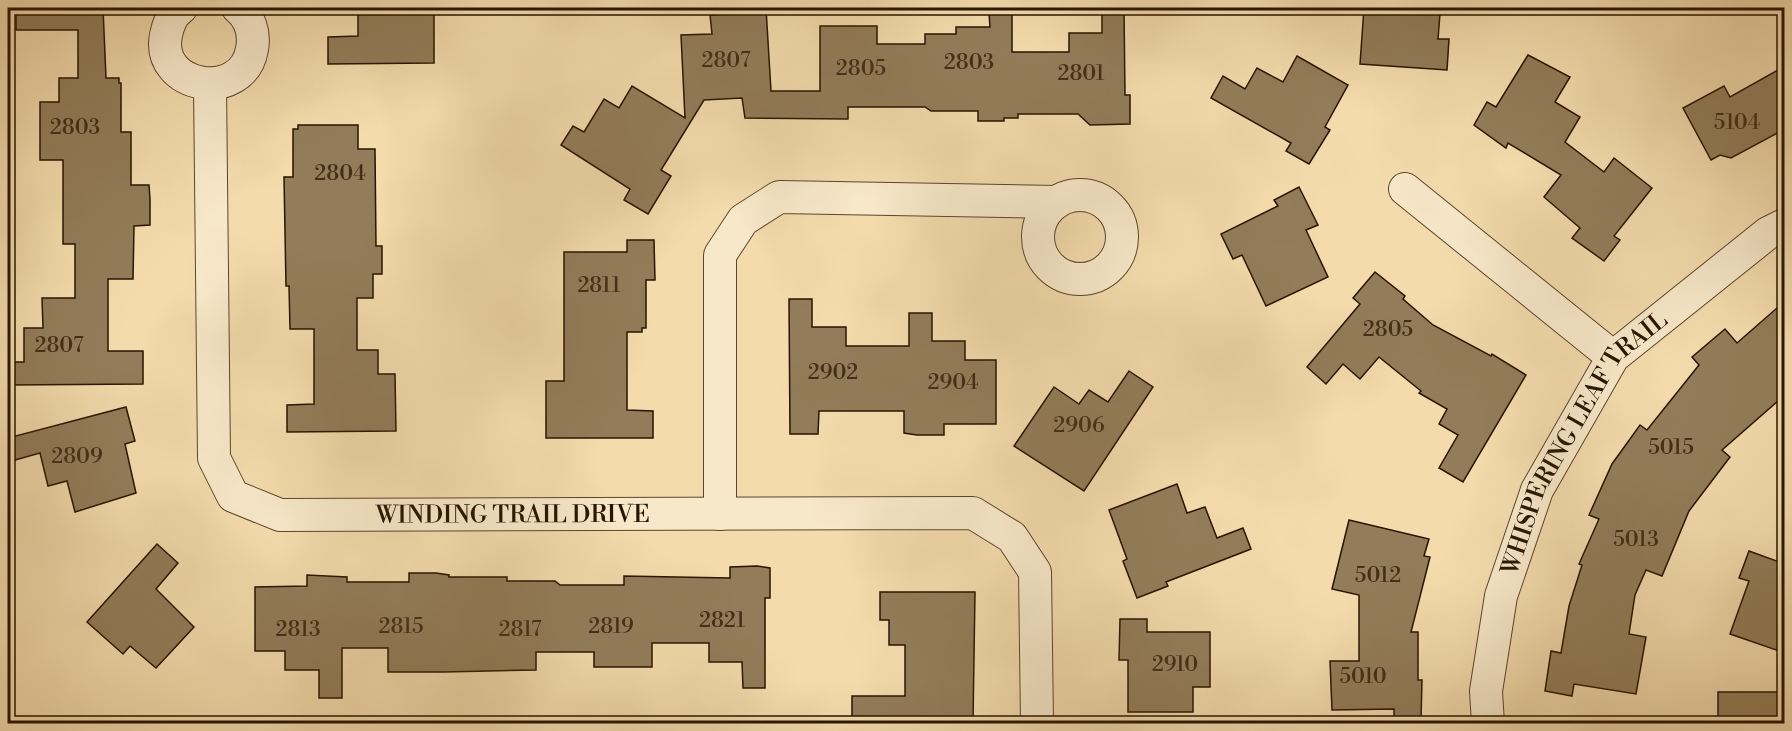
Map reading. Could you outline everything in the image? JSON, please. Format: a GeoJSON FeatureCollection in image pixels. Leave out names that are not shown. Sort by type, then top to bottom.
{"type":"FeatureCollection","features":[{"type":"Feature","properties":{"kind":"street"},"geometry":{"type":"LineString","coordinates":[[181,8],[168,25],[165,42],[168,58],[178,73],[193,82],[210,85],[227,81],[242,72],[251,57],[254,40],[250,23],[238,8]]}},
{"type":"Feature","properties":{"kind":"street","name":"WINDING TRAIL DRIVE"},"geometry":{"type":"LineString","coordinates":[[210,85],[214,458],[233,496],[280,515],[973,513],[1012,537],[1035,572],[1037,723]]}},
{"type":"Feature","properties":{"kind":"street"},"geometry":{"type":"LineString","coordinates":[[1405,189],[1613,357]]}},
{"type":"Feature","properties":{"kind":"street"},"geometry":{"type":"LineString","coordinates":[[720,514],[720,255],[743,220],[779,197],[1057,202]]}},
{"type":"Feature","properties":{"kind":"street","name":"WHISPERING LEAF TRAIL"},"geometry":{"type":"LineString","coordinates":[[1488,723],[1486,691],[1505,585],[1538,490],[1613,357],[1768,233],[1785,225]]}},
{"type":"Feature","properties":{"kind":"building"},"geometry":{"type":"Polygon","coordinates":[[[16,8],[103,8],[106,78],[119,78],[119,83],[121,83],[121,132],[131,132],[131,185],[149,185],[150,199],[150,225],[134,226],[133,279],[108,279],[108,351],[143,351],[143,384],[8,385],[8,362],[24,362],[24,328],[43,328],[42,298],[75,298],[75,244],[63,244],[63,160],[40,160],[40,102],[59,102],[59,78],[78,78],[78,30],[16,30],[16,8]]]}},
{"type":"Feature","properties":{"kind":"building"},"geometry":{"type":"Polygon","coordinates":[[[434,8],[434,63],[328,64],[328,37],[358,36],[358,9],[434,8]]]}},
{"type":"Feature","properties":{"kind":"building"},"geometry":{"type":"Polygon","coordinates":[[[743,8],[766,8],[771,91],[820,91],[820,26],[877,26],[877,44],[925,44],[925,34],[956,34],[956,27],[990,27],[989,13],[1012,13],[1012,52],[1069,52],[1069,33],[1102,33],[1102,8],[1124,8],[1125,95],[1130,95],[1130,124],[1090,125],[1078,114],[1018,114],[1018,118],[1004,118],[1004,121],[978,121],[978,111],[931,111],[925,107],[848,107],[848,119],[745,118],[742,98],[704,100],[661,170],[671,176],[648,214],[624,200],[630,189],[561,145],[573,126],[584,132],[604,99],[619,108],[632,86],[685,118],[681,35],[712,34],[710,15],[744,13],[743,8]]]}},
{"type":"Feature","properties":{"kind":"building"},"geometry":{"type":"Polygon","coordinates":[[[1364,8],[1412,8],[1412,12],[1440,14],[1438,39],[1449,39],[1447,70],[1360,64],[1364,8]]]}},
{"type":"Feature","properties":{"kind":"building"},"geometry":{"type":"Polygon","coordinates":[[[1528,55],[1570,77],[1555,102],[1580,117],[1565,142],[1604,172],[1614,158],[1652,188],[1614,236],[1620,240],[1604,261],[1572,238],[1580,228],[1544,197],[1561,175],[1508,143],[1506,148],[1474,125],[1487,102],[1496,107],[1528,55]]]}},
{"type":"Feature","properties":{"kind":"building"},"geometry":{"type":"Polygon","coordinates":[[[1297,56],[1348,85],[1325,127],[1330,130],[1309,164],[1286,151],[1291,143],[1211,98],[1223,76],[1245,89],[1257,68],[1283,82],[1297,56]]]}},
{"type":"Feature","properties":{"kind":"building"},"geometry":{"type":"Polygon","coordinates":[[[1785,66],[1785,129],[1731,158],[1720,155],[1711,160],[1683,108],[1724,86],[1730,97],[1785,66]]]}},
{"type":"Feature","properties":{"kind":"building"},"geometry":{"type":"Polygon","coordinates":[[[298,125],[358,125],[358,149],[375,149],[376,246],[382,246],[382,274],[373,274],[373,298],[357,298],[357,350],[378,350],[378,374],[395,374],[396,431],[287,432],[287,405],[314,404],[314,329],[290,329],[289,286],[286,286],[284,177],[293,177],[293,129],[298,129],[298,125]]]}},
{"type":"Feature","properties":{"kind":"building"},"geometry":{"type":"Polygon","coordinates":[[[1299,187],[1318,225],[1306,230],[1328,277],[1266,306],[1242,255],[1233,259],[1221,234],[1278,206],[1274,200],[1299,187]]]}},
{"type":"Feature","properties":{"kind":"building"},"geometry":{"type":"Polygon","coordinates":[[[627,240],[654,240],[655,280],[646,280],[646,328],[642,328],[642,332],[627,332],[627,410],[653,411],[653,438],[546,438],[546,381],[564,381],[564,252],[627,252],[627,240]]]}},
{"type":"Feature","properties":{"kind":"building"},"geometry":{"type":"Polygon","coordinates":[[[1375,272],[1405,296],[1403,299],[1433,325],[1491,356],[1492,354],[1526,375],[1463,482],[1439,468],[1458,435],[1439,424],[1447,409],[1419,393],[1421,391],[1379,357],[1360,379],[1343,364],[1326,384],[1307,367],[1360,304],[1353,298],[1375,272]]]}},
{"type":"Feature","properties":{"kind":"building"},"geometry":{"type":"Polygon","coordinates":[[[789,299],[812,299],[812,327],[846,327],[846,346],[909,346],[909,313],[932,313],[932,341],[965,341],[965,360],[996,360],[996,424],[944,424],[944,435],[917,435],[904,433],[904,411],[819,411],[818,434],[790,434],[789,299]]]}},
{"type":"Feature","properties":{"kind":"building"},"geometry":{"type":"Polygon","coordinates":[[[1785,301],[1785,395],[1722,450],[1730,457],[1689,511],[1662,576],[1646,570],[1635,595],[1629,634],[1646,637],[1636,694],[1574,684],[1572,696],[1545,691],[1551,651],[1561,653],[1569,606],[1582,565],[1579,564],[1599,519],[1589,515],[1612,464],[1640,425],[1647,430],[1699,365],[1692,357],[1725,329],[1737,343],[1785,301]]]}},
{"type":"Feature","properties":{"kind":"building"},"geometry":{"type":"Polygon","coordinates":[[[1129,371],[1153,387],[1084,491],[1014,446],[1054,387],[1079,404],[1089,390],[1108,402],[1129,371]]]}},
{"type":"Feature","properties":{"kind":"building"},"geometry":{"type":"Polygon","coordinates":[[[126,407],[135,441],[125,444],[136,493],[75,512],[67,481],[48,486],[40,453],[8,462],[8,438],[126,407]]]}},
{"type":"Feature","properties":{"kind":"building"},"geometry":{"type":"Polygon","coordinates":[[[1177,484],[1187,513],[1205,507],[1217,538],[1243,528],[1251,549],[1166,582],[1168,586],[1137,598],[1123,561],[1127,559],[1109,510],[1177,484]]]}},
{"type":"Feature","properties":{"kind":"building"},"geometry":{"type":"Polygon","coordinates":[[[1349,520],[1429,539],[1424,556],[1430,557],[1411,632],[1418,632],[1418,680],[1422,680],[1421,719],[1394,719],[1394,709],[1332,710],[1330,661],[1359,661],[1359,595],[1332,589],[1349,520]]]}},
{"type":"Feature","properties":{"kind":"building"},"geometry":{"type":"Polygon","coordinates":[[[157,544],[178,563],[156,589],[194,627],[156,668],[130,646],[123,654],[87,622],[157,544]]]}},
{"type":"Feature","properties":{"kind":"building"},"geometry":{"type":"Polygon","coordinates":[[[1749,551],[1785,564],[1785,653],[1730,634],[1749,581],[1739,578],[1749,551]]]}},
{"type":"Feature","properties":{"kind":"building"},"geometry":{"type":"Polygon","coordinates":[[[730,567],[770,568],[770,598],[765,598],[765,688],[743,688],[742,662],[709,662],[709,643],[652,643],[652,667],[594,667],[594,652],[536,652],[536,670],[444,672],[388,672],[388,648],[342,648],[342,698],[319,698],[319,670],[285,670],[285,651],[255,651],[255,587],[307,586],[307,575],[347,577],[347,582],[409,582],[409,573],[436,573],[449,575],[449,577],[507,577],[507,581],[555,581],[560,585],[624,585],[624,576],[730,578],[730,567]]]}},
{"type":"Feature","properties":{"kind":"building"},"geometry":{"type":"Polygon","coordinates":[[[880,592],[975,592],[973,723],[880,723],[880,719],[852,719],[852,696],[905,696],[905,645],[889,645],[889,620],[880,620],[880,592]]]}},
{"type":"Feature","properties":{"kind":"building"},"geometry":{"type":"Polygon","coordinates":[[[1120,619],[1147,619],[1147,632],[1210,632],[1210,687],[1193,687],[1193,712],[1128,712],[1128,660],[1119,660],[1120,619]]]}},
{"type":"Feature","properties":{"kind":"building"},"geometry":{"type":"Polygon","coordinates":[[[1718,692],[1785,692],[1785,723],[1718,723],[1718,692]]]}}]}
